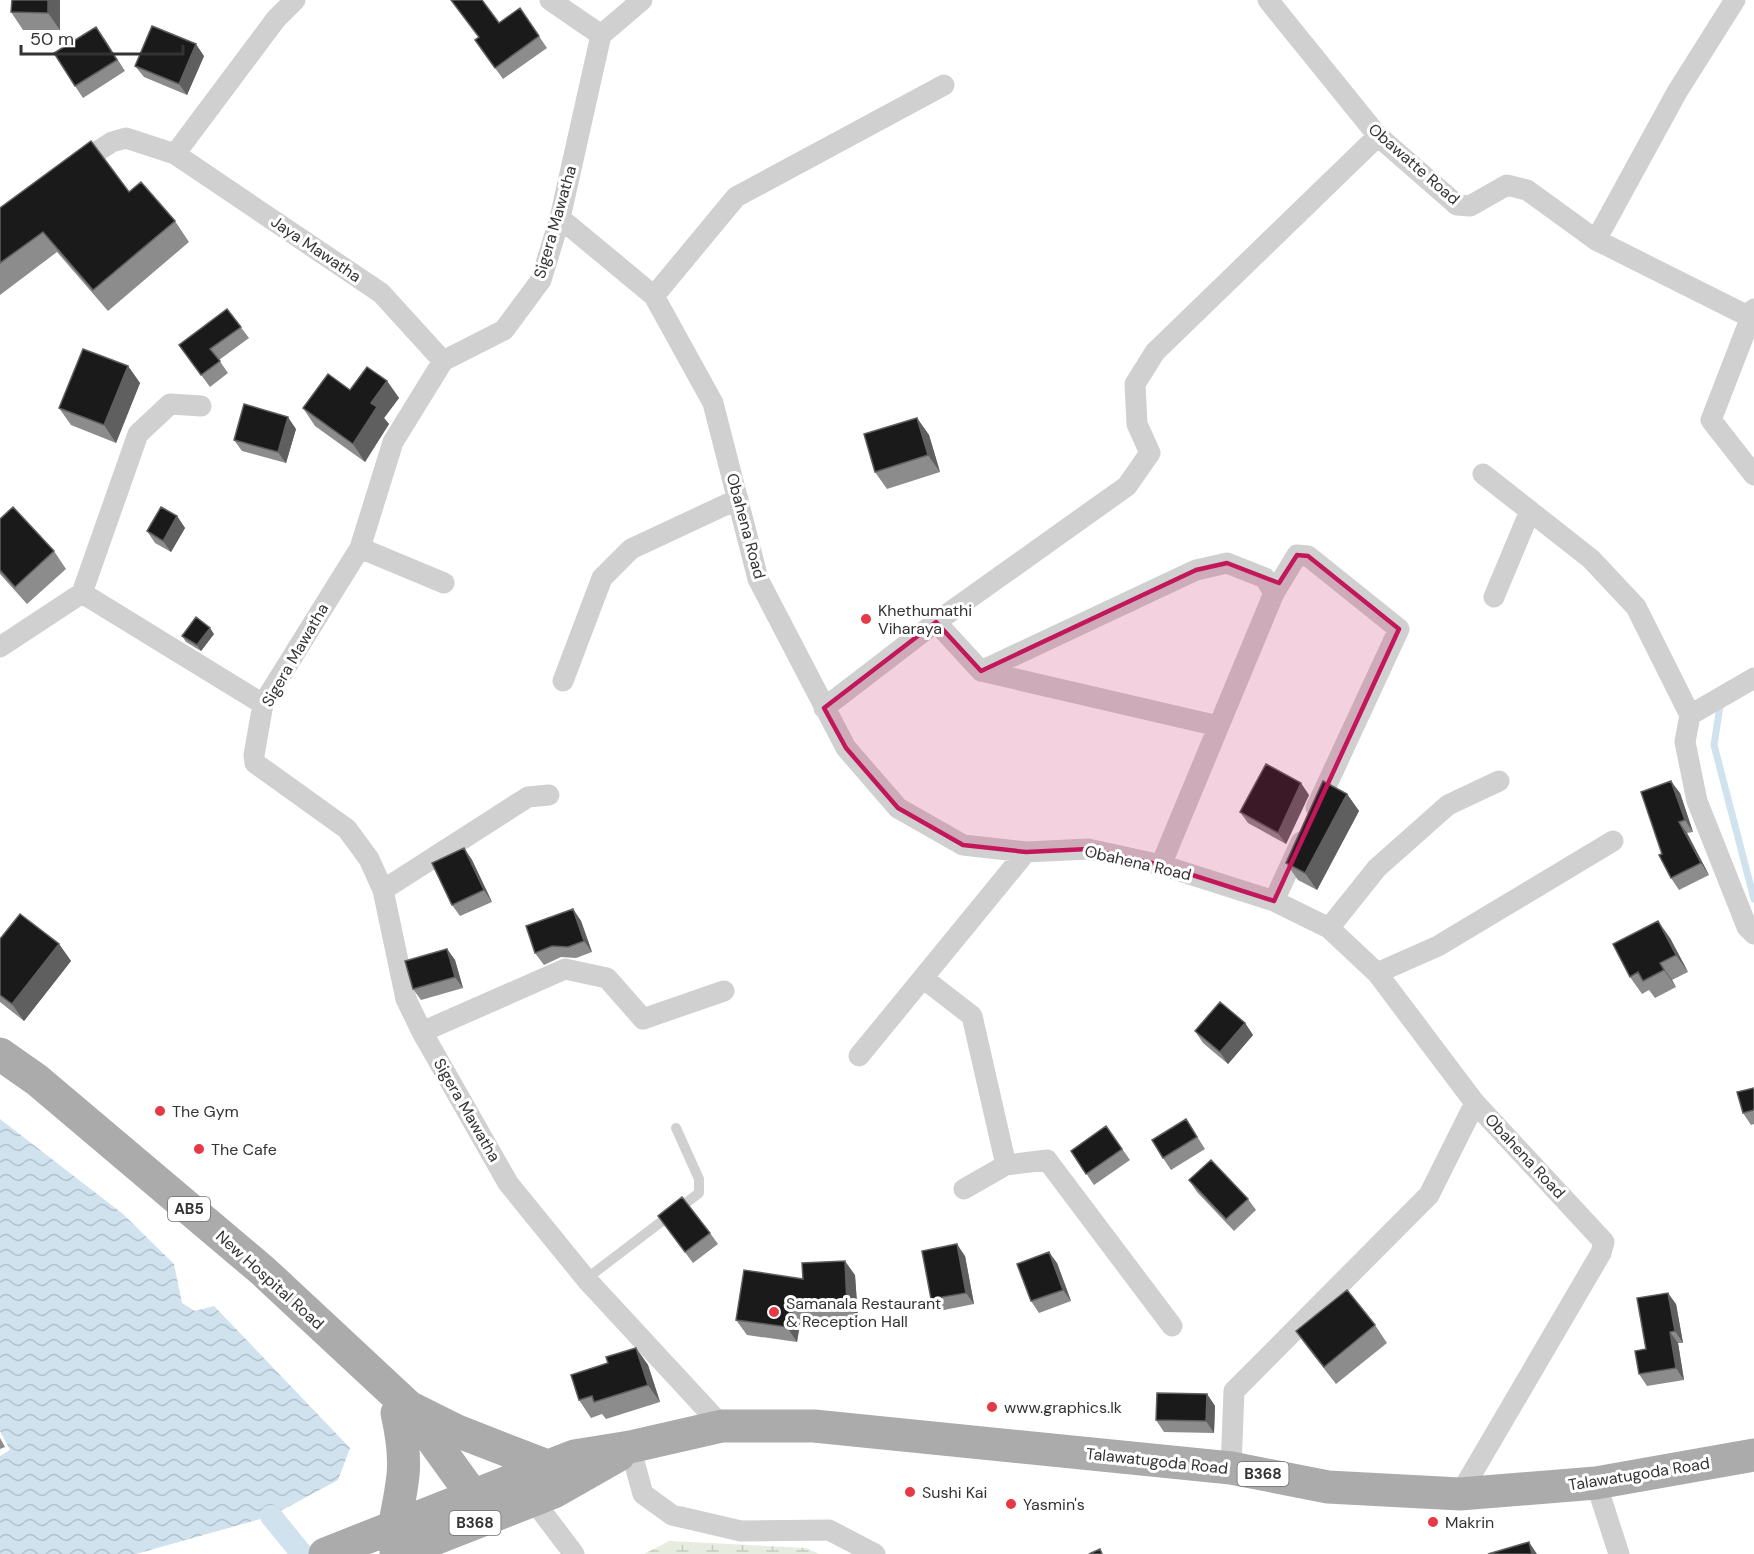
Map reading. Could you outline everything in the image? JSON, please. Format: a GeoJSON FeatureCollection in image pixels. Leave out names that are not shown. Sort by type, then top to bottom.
{"type":"FeatureCollection","features":[{"type":"Feature","properties":{"kind":"main road","name":"New Hospital Road"},"geometry":{"type":"LineString","coordinates":[[0,1054],[37,1080],[263,1271],[372,1372],[403,1410],[467,1512]]}},
{"type":"Feature","properties":{"kind":"main road"},"geometry":{"type":"LineString","coordinates":[[403,1410],[547,1466]]}},
{"type":"Feature","properties":{"kind":"main road","name":"AB5"},"geometry":{"type":"LineString","coordinates":[[395,1541],[406,1472],[403,1410]]}},
{"type":"Feature","properties":{"kind":"main road","name":"Talawatugoda Road"},"geometry":{"type":"LineString","coordinates":[[334,1551],[395,1541],[467,1512],[547,1466],[574,1456],[630,1447],[722,1426],[814,1426],[1231,1468],[1328,1487],[1460,1494],[1596,1483],[1754,1455]]}},
{"type":"Feature","properties":{"kind":"main road","name":"Talawatugoda Road"},"geometry":{"type":"LineString","coordinates":[[467,1512],[533,1500],[584,1476],[630,1447]]}},
{"type":"Feature","properties":{"kind":"street"},"geometry":{"type":"LineString","coordinates":[[175,154],[276,19],[295,0]]}},
{"type":"Feature","properties":{"kind":"street"},"geometry":{"type":"LineString","coordinates":[[550,0],[601,35],[642,0]]}},
{"type":"Feature","properties":{"kind":"street","name":"Obawatte Road"},"geometry":{"type":"LineString","coordinates":[[1268,0],[1378,136],[1457,205],[1470,206],[1507,185],[1527,190],[1596,240],[1753,315]]}},
{"type":"Feature","properties":{"kind":"street"},"geometry":{"type":"LineString","coordinates":[[1596,240],[1677,92],[1735,0]]}},
{"type":"Feature","properties":{"kind":"street","name":"Sigera Mawatha"},"geometry":{"type":"LineString","coordinates":[[601,35],[560,218],[541,280],[504,330],[443,361],[393,442],[360,549],[263,704],[255,763],[347,829],[369,859],[384,890],[406,999],[422,1032],[508,1183],[586,1279],[722,1426]]}},
{"type":"Feature","properties":{"kind":"street"},"geometry":{"type":"LineString","coordinates":[[654,296],[736,197],[944,85]]}},
{"type":"Feature","properties":{"kind":"street"},"geometry":{"type":"LineString","coordinates":[[824,708],[936,622],[1127,486],[1149,453],[1137,424],[1135,384],[1155,352],[1378,136]]}},
{"type":"Feature","properties":{"kind":"street","name":"Jaya Mawatha"},"geometry":{"type":"LineString","coordinates":[[56,178],[112,142],[126,138],[175,154],[381,292],[443,361]]}},
{"type":"Feature","properties":{"kind":"street","name":"Obahena Road"},"geometry":{"type":"LineString","coordinates":[[560,218],[654,296],[713,403],[758,579],[846,748],[898,808],[963,845],[1026,852],[1088,849],[1161,865],[1274,901],[1329,928],[1377,973],[1474,1102],[1604,1242],[1601,1253],[1460,1494]]}},
{"type":"Feature","properties":{"kind":"street"},"geometry":{"type":"LineString","coordinates":[[1753,315],[1711,420],[1754,475]]}},
{"type":"Feature","properties":{"kind":"street"},"geometry":{"type":"LineString","coordinates":[[0,647],[82,593],[138,434],[170,404],[201,406]]}},
{"type":"Feature","properties":{"kind":"street"},"geometry":{"type":"LineString","coordinates":[[1483,474],[1591,559],[1636,607],[1690,715],[1684,742],[1697,801],[1747,927],[1754,934]]}},
{"type":"Feature","properties":{"kind":"street"},"geometry":{"type":"LineString","coordinates":[[562,681],[603,578],[631,549],[738,499]]}},
{"type":"Feature","properties":{"kind":"street"},"geometry":{"type":"LineString","coordinates":[[1494,597],[1530,511]]}},
{"type":"Feature","properties":{"kind":"street"},"geometry":{"type":"LineString","coordinates":[[360,549],[444,583]]}},
{"type":"Feature","properties":{"kind":"street"},"geometry":{"type":"LineString","coordinates":[[1161,865],[1274,594],[1297,555],[1308,556],[1399,629],[1274,901]]}},
{"type":"Feature","properties":{"kind":"street"},"geometry":{"type":"LineString","coordinates":[[981,671],[1197,570],[1227,563],[1265,578],[1274,594]]}},
{"type":"Feature","properties":{"kind":"street"},"geometry":{"type":"LineString","coordinates":[[82,593],[263,704]]}},
{"type":"Feature","properties":{"kind":"street"},"geometry":{"type":"LineString","coordinates":[[936,622],[981,671],[1218,726]]}},
{"type":"Feature","properties":{"kind":"street"},"geometry":{"type":"LineString","coordinates":[[1690,715],[1754,678]]}},
{"type":"Feature","properties":{"kind":"street"},"geometry":{"type":"LineString","coordinates":[[1329,928],[1377,868],[1448,805],[1499,781]]}},
{"type":"Feature","properties":{"kind":"street"},"geometry":{"type":"LineString","coordinates":[[384,890],[528,797],[549,795]]}},
{"type":"Feature","properties":{"kind":"street"},"geometry":{"type":"LineString","coordinates":[[1377,973],[1438,946],[1613,841]]}},
{"type":"Feature","properties":{"kind":"street"},"geometry":{"type":"LineString","coordinates":[[859,1056],[1026,852]]}},
{"type":"Feature","properties":{"kind":"street"},"geometry":{"type":"LineString","coordinates":[[422,1032],[565,969],[607,978],[644,1019],[724,991]]}},
{"type":"Feature","properties":{"kind":"street"},"geometry":{"type":"LineString","coordinates":[[923,978],[972,1016],[1006,1165]]}},
{"type":"Feature","properties":{"kind":"street"},"geometry":{"type":"LineString","coordinates":[[1231,1468],[1234,1391],[1429,1195],[1474,1102]]}},
{"type":"Feature","properties":{"kind":"street"},"geometry":{"type":"LineString","coordinates":[[964,1189],[1006,1165],[1047,1160],[1172,1326]]}},
{"type":"Feature","properties":{"kind":"street"},"geometry":{"type":"LineString","coordinates":[[630,1447],[643,1494],[672,1515],[741,1530],[829,1530],[875,1554]]}},
{"type":"Feature","properties":{"kind":"street"},"geometry":{"type":"LineString","coordinates":[[1596,1483],[1619,1554]]}},
{"type":"Feature","properties":{"kind":"street"},"geometry":{"type":"LineString","coordinates":[[533,1500],[574,1554]]}},
{"type":"Feature","properties":{"kind":"lane"},"geometry":{"type":"LineString","coordinates":[[586,1279],[699,1193],[699,1179],[676,1128]]}},
{"type":"Feature","properties":{"kind":"highlighted area"},"geometry":{"type":"Polygon","coordinates":[[[1297,555],[1308,556],[1399,629],[1274,901],[1161,865],[1088,849],[1026,852],[963,845],[898,808],[846,748],[824,708],[936,622],[981,671],[1196,570],[1227,563],[1279,583],[1297,555]]]}},
{"type":"Feature","properties":{"kind":"green space"},"geometry":{"type":"Polygon","coordinates":[[[669,1541],[806,1548],[819,1554],[644,1554],[669,1541]]]}},
{"type":"Feature","properties":{"kind":"water"},"geometry":{"type":"Polygon","coordinates":[[[0,1119],[123,1214],[174,1264],[182,1303],[195,1311],[214,1306],[350,1448],[338,1480],[271,1516],[136,1554],[0,1554],[0,1456],[10,1450],[0,1431],[0,1119]]]}},
{"type":"Feature","properties":{"kind":"building"},"geometry":{"type":"Polygon","coordinates":[[[12,0],[48,0],[48,13],[11,12],[12,0]]]}},
{"type":"Feature","properties":{"kind":"building"},"geometry":{"type":"Polygon","coordinates":[[[451,0],[482,0],[499,23],[520,8],[539,36],[495,68],[475,40],[479,37],[451,0]]]}},
{"type":"Feature","properties":{"kind":"building"},"geometry":{"type":"Polygon","coordinates":[[[152,26],[196,44],[179,84],[135,66],[152,26]]]}},
{"type":"Feature","properties":{"kind":"building"},"geometry":{"type":"Polygon","coordinates":[[[96,27],[117,60],[75,86],[54,53],[96,27]]]}},
{"type":"Feature","properties":{"kind":"building"},"geometry":{"type":"Polygon","coordinates":[[[91,141],[129,192],[141,182],[175,221],[93,290],[43,232],[0,263],[0,208],[91,141]]]}},
{"type":"Feature","properties":{"kind":"building"},"geometry":{"type":"Polygon","coordinates":[[[227,309],[241,327],[210,349],[220,361],[201,375],[179,345],[227,309]]]}},
{"type":"Feature","properties":{"kind":"building"},"geometry":{"type":"Polygon","coordinates":[[[83,349],[128,366],[104,425],[59,408],[83,349]]]}},
{"type":"Feature","properties":{"kind":"building"},"geometry":{"type":"Polygon","coordinates":[[[367,367],[387,381],[371,403],[377,407],[353,444],[303,408],[328,374],[350,390],[367,367]]]}},
{"type":"Feature","properties":{"kind":"building"},"geometry":{"type":"Polygon","coordinates":[[[244,404],[288,417],[278,452],[234,440],[244,404]]]}},
{"type":"Feature","properties":{"kind":"building"},"geometry":{"type":"Polygon","coordinates":[[[917,418],[928,455],[875,472],[864,434],[917,418]]]}},
{"type":"Feature","properties":{"kind":"building"},"geometry":{"type":"Polygon","coordinates":[[[13,507],[54,551],[15,587],[0,570],[0,519],[13,507]]]}},
{"type":"Feature","properties":{"kind":"building"},"geometry":{"type":"Polygon","coordinates":[[[161,507],[177,516],[163,541],[147,531],[161,507]]]}},
{"type":"Feature","properties":{"kind":"building"},"geometry":{"type":"Polygon","coordinates":[[[196,617],[210,628],[197,645],[182,636],[196,617]]]}},
{"type":"Feature","properties":{"kind":"building"},"geometry":{"type":"Polygon","coordinates":[[[1266,764],[1301,783],[1278,833],[1240,812],[1266,764]]]}},
{"type":"Feature","properties":{"kind":"building"},"geometry":{"type":"Polygon","coordinates":[[[1323,781],[1347,794],[1305,873],[1286,863],[1323,781]]]}},
{"type":"Feature","properties":{"kind":"building"},"geometry":{"type":"Polygon","coordinates":[[[1671,781],[1685,820],[1679,822],[1701,863],[1671,878],[1659,855],[1662,854],[1641,792],[1671,781]]]}},
{"type":"Feature","properties":{"kind":"building"},"geometry":{"type":"Polygon","coordinates":[[[464,848],[484,890],[452,905],[432,863],[464,848]]]}},
{"type":"Feature","properties":{"kind":"building"},"geometry":{"type":"Polygon","coordinates":[[[573,909],[584,941],[568,947],[552,946],[535,953],[526,926],[573,909]]]}},
{"type":"Feature","properties":{"kind":"building"},"geometry":{"type":"Polygon","coordinates":[[[20,914],[59,944],[12,1004],[0,995],[0,939],[20,914]]]}},
{"type":"Feature","properties":{"kind":"building"},"geometry":{"type":"Polygon","coordinates":[[[1658,921],[1676,955],[1660,963],[1664,970],[1643,981],[1638,972],[1630,977],[1613,944],[1658,921]]]}},
{"type":"Feature","properties":{"kind":"building"},"geometry":{"type":"Polygon","coordinates":[[[447,949],[455,977],[413,989],[405,961],[447,949]]]}},
{"type":"Feature","properties":{"kind":"building"},"geometry":{"type":"Polygon","coordinates":[[[1220,1002],[1245,1023],[1220,1052],[1195,1031],[1220,1002]]]}},
{"type":"Feature","properties":{"kind":"building"},"geometry":{"type":"Polygon","coordinates":[[[1754,1088],[1754,1110],[1743,1113],[1737,1092],[1754,1088]]]}},
{"type":"Feature","properties":{"kind":"building"},"geometry":{"type":"Polygon","coordinates":[[[1186,1119],[1197,1137],[1163,1158],[1152,1140],[1186,1119]]]}},
{"type":"Feature","properties":{"kind":"building"},"geometry":{"type":"Polygon","coordinates":[[[1106,1126],[1122,1149],[1086,1174],[1071,1151],[1106,1126]]]}},
{"type":"Feature","properties":{"kind":"building"},"geometry":{"type":"Polygon","coordinates":[[[1211,1160],[1248,1199],[1226,1219],[1189,1180],[1211,1160]]]}},
{"type":"Feature","properties":{"kind":"building"},"geometry":{"type":"Polygon","coordinates":[[[682,1197],[710,1233],[685,1252],[658,1216],[682,1197]]]}},
{"type":"Feature","properties":{"kind":"building"},"geometry":{"type":"Polygon","coordinates":[[[957,1244],[966,1293],[931,1299],[922,1251],[957,1244]]]}},
{"type":"Feature","properties":{"kind":"building"},"geometry":{"type":"Polygon","coordinates":[[[1049,1252],[1063,1290],[1031,1301],[1017,1264],[1049,1252]]]}},
{"type":"Feature","properties":{"kind":"building"},"geometry":{"type":"Polygon","coordinates":[[[845,1261],[847,1304],[790,1308],[787,1327],[736,1320],[744,1270],[803,1279],[802,1263],[845,1261]]]}},
{"type":"Feature","properties":{"kind":"building"},"geometry":{"type":"Polygon","coordinates":[[[1347,1290],[1375,1325],[1324,1367],[1296,1331],[1347,1290]]]}},
{"type":"Feature","properties":{"kind":"building"},"geometry":{"type":"Polygon","coordinates":[[[1668,1293],[1675,1331],[1670,1332],[1676,1368],[1639,1374],[1635,1351],[1646,1349],[1637,1298],[1668,1293]]]}},
{"type":"Feature","properties":{"kind":"building"},"geometry":{"type":"Polygon","coordinates":[[[636,1348],[648,1385],[594,1402],[592,1396],[579,1400],[571,1375],[608,1363],[606,1357],[636,1348]]]}},
{"type":"Feature","properties":{"kind":"building"},"geometry":{"type":"Polygon","coordinates":[[[1157,1393],[1207,1394],[1206,1421],[1156,1420],[1157,1393]]]}},
{"type":"Feature","properties":{"kind":"building"},"geometry":{"type":"Polygon","coordinates":[[[1529,1542],[1532,1554],[1488,1554],[1529,1542]]]}},
{"type":"Feature","properties":{"kind":"building"},"geometry":{"type":"Polygon","coordinates":[[[1100,1549],[1102,1554],[1089,1554],[1100,1549]]]}},
{"type":"Feature","properties":{"kind":"waterway"},"geometry":{"type":"LineString","coordinates":[[1720,706],[1714,745],[1754,899]]}},
{"type":"Feature","properties":{"kind":"waterway"},"geometry":{"type":"LineString","coordinates":[[271,1516],[302,1554]]}},
{"type":"Feature","properties":{"kind":"place","name":"Khethumathi Viharaya"},"geometry":{"type":"Point","coordinates":[866,619]}},
{"type":"Feature","properties":{"kind":"place","name":"The Gym"},"geometry":{"type":"Point","coordinates":[160,1111]}},
{"type":"Feature","properties":{"kind":"place","name":"The Cafe"},"geometry":{"type":"Point","coordinates":[199,1149]}},
{"type":"Feature","properties":{"kind":"place","name":"Samanala Restaurant & Reception Hall"},"geometry":{"type":"Point","coordinates":[774,1312]}},
{"type":"Feature","properties":{"kind":"place","name":"www.graphics.lk"},"geometry":{"type":"Point","coordinates":[992,1407]}},
{"type":"Feature","properties":{"kind":"place","name":"Sushi Kai"},"geometry":{"type":"Point","coordinates":[910,1492]}},
{"type":"Feature","properties":{"kind":"place","name":"Yasmin's"},"geometry":{"type":"Point","coordinates":[1011,1504]}},
{"type":"Feature","properties":{"kind":"place","name":"Makrin"},"geometry":{"type":"Point","coordinates":[1433,1522]}}]}
